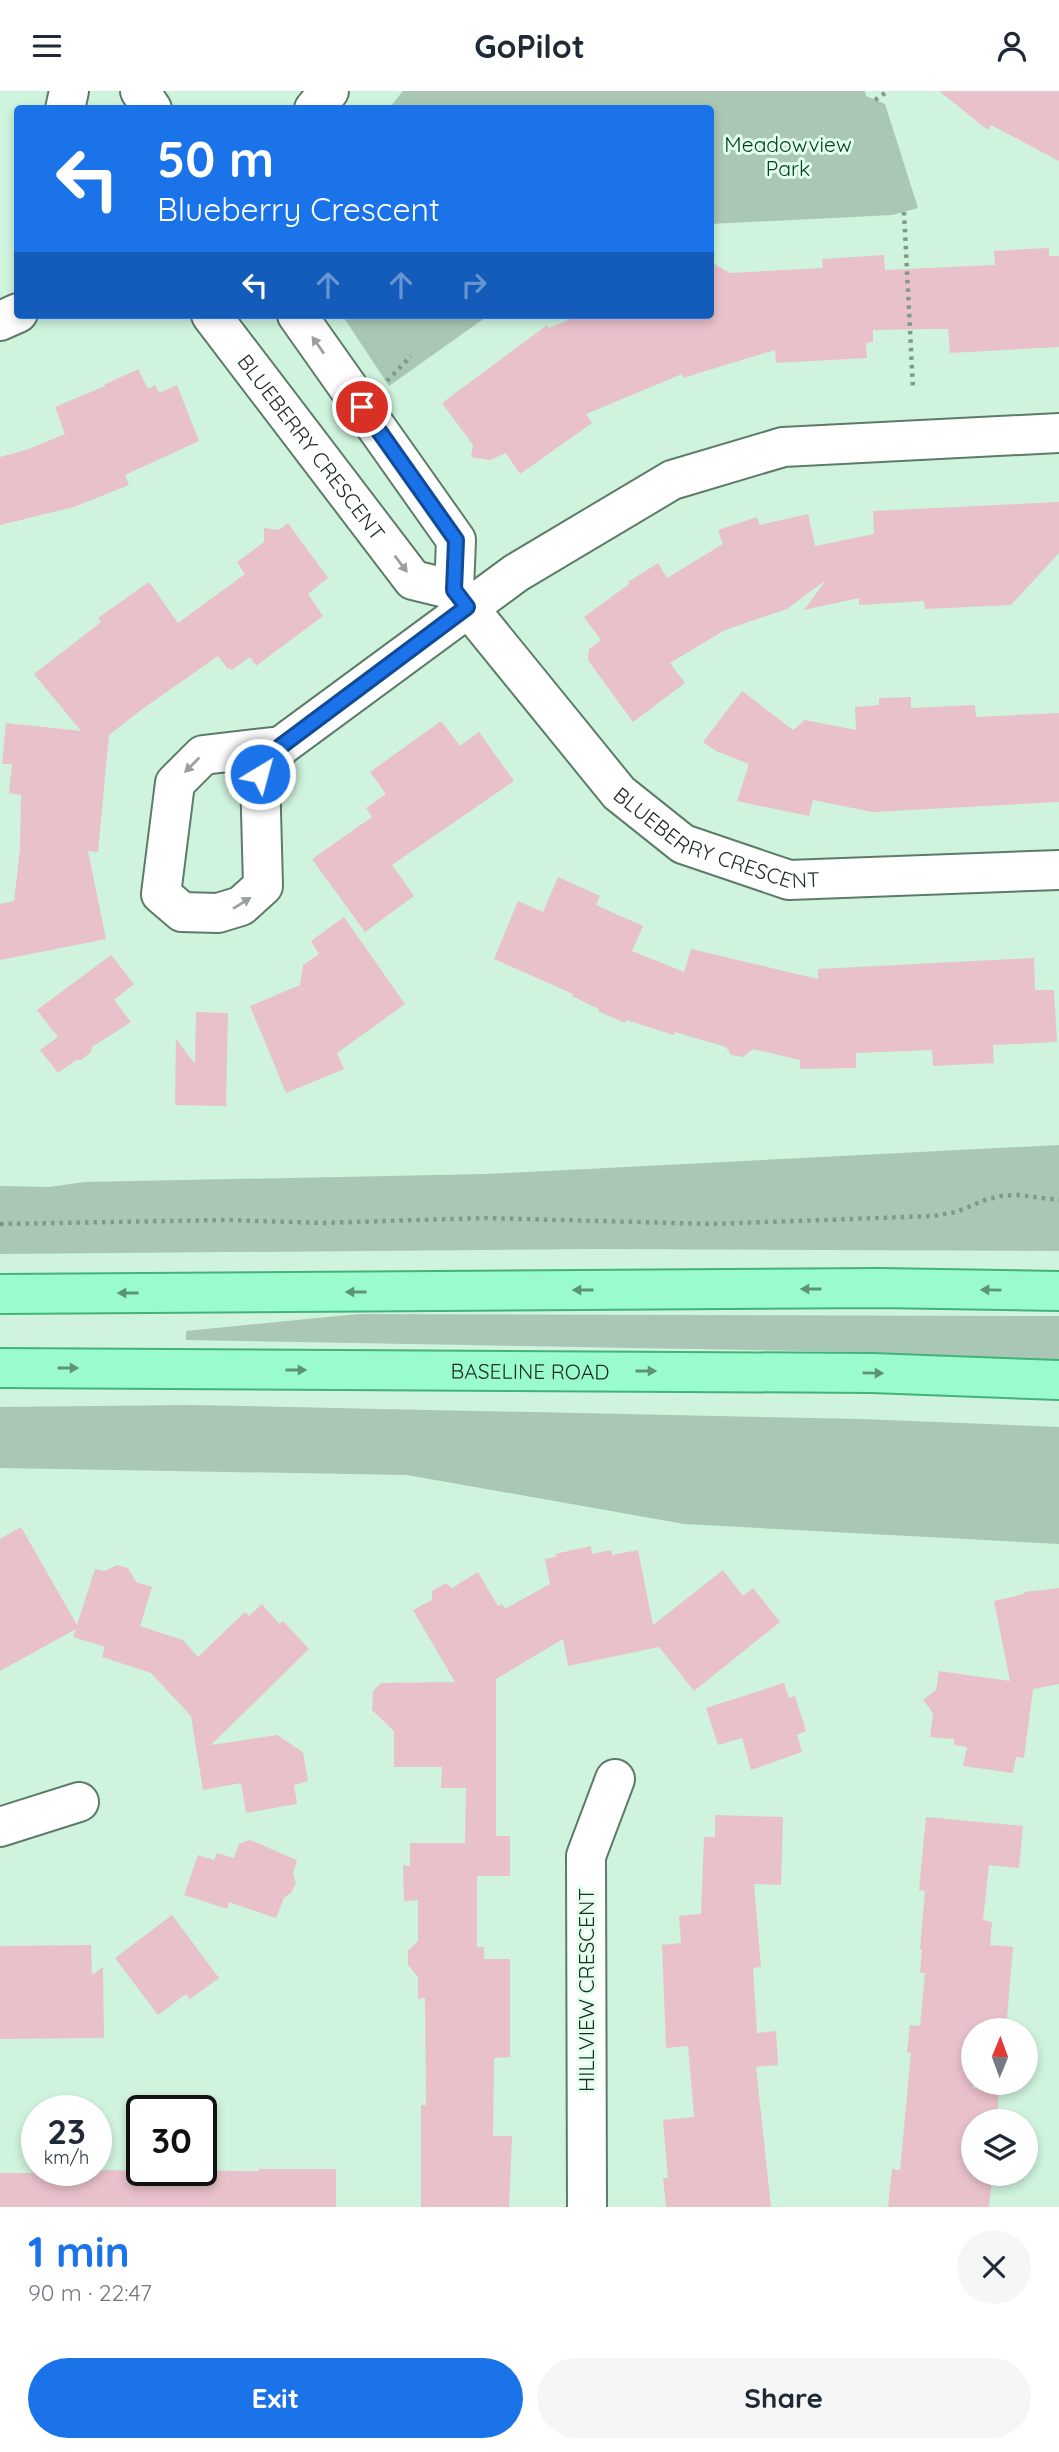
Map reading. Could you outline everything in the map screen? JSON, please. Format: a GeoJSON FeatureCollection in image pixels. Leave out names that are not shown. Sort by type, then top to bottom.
{"type":"FeatureCollection","features":[{"type":"Feature","properties":{"kind":"main road"},"geometry":{"type":"LineString","coordinates":[[0,1294],[879,1288],[1059,1291]]}},
{"type":"Feature","properties":{"kind":"main road","name":"BASELINE ROAD"},"geometry":{"type":"LineString","coordinates":[[0,1368],[872,1373],[1059,1380]]}},
{"type":"Feature","properties":{"kind":"street"},"geometry":{"type":"LineString","coordinates":[[317,105],[329,91]]}},
{"type":"Feature","properties":{"kind":"street","name":"BLUEBERRY CRESCENT"},"geometry":{"type":"LineString","coordinates":[[214,319],[413,580],[461,599],[619,793],[683,844],[789,880],[1059,870]]}},
{"type":"Feature","properties":{"kind":"street"},"geometry":{"type":"LineString","coordinates":[[300,319],[456,540],[461,599]]}},
{"type":"Feature","properties":{"kind":"street"},"geometry":{"type":"LineString","coordinates":[[281,746],[203,755],[175,783],[161,894],[182,912],[218,913],[241,906],[263,886],[260,774],[281,746],[461,599],[516,573],[673,480],[783,447],[1059,433]]}},
{"type":"Feature","properties":{"kind":"street","name":"HILLVIEW CRESCENT"},"geometry":{"type":"LineString","coordinates":[[587,2207],[586,1856],[615,1779]]}},
{"type":"Feature","properties":{"kind":"street"},"geometry":{"type":"LineString","coordinates":[[0,1827],[79,1802]]}},
{"type":"Feature","properties":{"kind":"path"},"geometry":{"type":"LineString","coordinates":[[875,100],[888,91]]}},
{"type":"Feature","properties":{"kind":"path"},"geometry":{"type":"LineString","coordinates":[[904,212],[912,389]]}},
{"type":"Feature","properties":{"kind":"path"},"geometry":{"type":"LineString","coordinates":[[0,1224],[213,1220],[322,1223],[484,1218],[713,1224],[933,1216],[956,1213],[1001,1196],[1059,1200]]}},
{"type":"Feature","properties":{"kind":"green space","name":"Meadowview Park"},"geometry":{"type":"Polygon","coordinates":[[[403,91],[865,91],[866,96],[885,104],[918,208],[892,215],[714,224],[714,105],[391,105],[403,91]]]}},
{"type":"Feature","properties":{"kind":"green space"},"geometry":{"type":"Polygon","coordinates":[[[345,319],[483,319],[389,386],[345,319]]]}},
{"type":"Feature","properties":{"kind":"green space"},"geometry":{"type":"Polygon","coordinates":[[[1059,1145],[1059,1251],[599,1249],[0,1254],[0,1186],[49,1187],[85,1182],[486,1174],[1059,1145]]]}},
{"type":"Feature","properties":{"kind":"green space"},"geometry":{"type":"Polygon","coordinates":[[[358,1314],[1059,1316],[1059,1360],[860,1352],[186,1340],[186,1331],[358,1314]]]}},
{"type":"Feature","properties":{"kind":"green space"},"geometry":{"type":"Polygon","coordinates":[[[191,1405],[861,1419],[1059,1427],[1059,1544],[684,1524],[407,1475],[0,1468],[0,1407],[191,1405]]]}},
{"type":"Feature","properties":{"kind":"building"},"geometry":{"type":"Polygon","coordinates":[[[939,91],[1059,91],[1059,161],[991,125],[988,130],[939,91]]]}},
{"type":"Feature","properties":{"kind":"building"},"geometry":{"type":"Polygon","coordinates":[[[1049,248],[1049,256],[1059,256],[1059,347],[950,353],[948,329],[930,329],[873,330],[873,342],[866,343],[867,358],[776,363],[775,350],[683,378],[682,374],[586,414],[592,423],[520,474],[506,453],[490,460],[471,457],[473,445],[442,403],[547,325],[549,328],[570,319],[714,319],[714,264],[730,273],[823,268],[822,259],[884,255],[885,270],[995,265],[994,251],[1049,248]]]}},
{"type":"Feature","properties":{"kind":"building"},"geometry":{"type":"Polygon","coordinates":[[[138,369],[148,389],[155,385],[159,393],[177,385],[199,441],[125,475],[129,485],[74,507],[0,525],[0,457],[29,449],[65,434],[55,407],[138,369]]]}},
{"type":"Feature","properties":{"kind":"building"},"geometry":{"type":"Polygon","coordinates":[[[1059,502],[1059,553],[1011,605],[925,609],[924,601],[859,605],[859,598],[804,610],[826,580],[787,609],[725,630],[670,663],[685,683],[633,722],[588,660],[589,649],[601,640],[584,617],[629,584],[628,582],[658,563],[667,578],[723,544],[718,530],[757,517],[760,525],[808,514],[815,546],[874,534],[873,511],[1059,502]]]}},
{"type":"Feature","properties":{"kind":"building"},"geometry":{"type":"Polygon","coordinates":[[[288,523],[328,578],[308,594],[323,616],[256,666],[250,657],[232,670],[228,669],[218,656],[109,735],[98,852],[88,851],[106,939],[0,960],[0,904],[14,901],[20,849],[21,795],[9,793],[12,764],[2,764],[6,723],[81,731],[34,674],[101,622],[98,618],[149,582],[178,623],[245,574],[237,562],[264,542],[264,528],[279,530],[288,523]]]}},
{"type":"Feature","properties":{"kind":"building"},"geometry":{"type":"Polygon","coordinates":[[[742,691],[793,730],[805,720],[856,730],[855,707],[879,705],[879,698],[911,697],[911,708],[975,705],[976,717],[1059,713],[1059,802],[872,812],[813,800],[809,816],[737,801],[749,764],[716,751],[703,742],[742,691]]]}},
{"type":"Feature","properties":{"kind":"building"},"geometry":{"type":"Polygon","coordinates":[[[441,721],[460,746],[479,732],[514,781],[392,865],[414,896],[365,932],[312,859],[372,817],[366,808],[386,794],[370,772],[441,721]]]}},
{"type":"Feature","properties":{"kind":"building"},"geometry":{"type":"Polygon","coordinates":[[[558,877],[600,896],[596,905],[643,926],[632,951],[684,972],[691,949],[818,979],[818,969],[1034,958],[1035,990],[1054,990],[1057,1042],[993,1045],[994,1063],[933,1066],[932,1050],[856,1053],[856,1068],[800,1069],[800,1060],[753,1049],[743,1057],[731,1055],[726,1047],[626,1020],[625,1023],[598,1011],[599,1009],[572,996],[573,994],[494,959],[518,901],[543,912],[558,877]]]}},
{"type":"Feature","properties":{"kind":"building"},"geometry":{"type":"Polygon","coordinates":[[[344,917],[405,1004],[337,1053],[344,1069],[286,1093],[250,1006],[300,985],[303,965],[319,954],[311,941],[344,917]]]}},
{"type":"Feature","properties":{"kind":"building"},"geometry":{"type":"Polygon","coordinates":[[[111,955],[134,984],[114,1000],[131,1022],[92,1047],[91,1052],[81,1060],[76,1060],[58,1073],[40,1050],[58,1037],[37,1010],[111,955]]]}},
{"type":"Feature","properties":{"kind":"building"},"geometry":{"type":"Polygon","coordinates":[[[196,1012],[228,1013],[227,1106],[175,1105],[176,1039],[195,1064],[196,1012]]]}},
{"type":"Feature","properties":{"kind":"building"},"geometry":{"type":"Polygon","coordinates":[[[21,1527],[77,1625],[95,1569],[105,1571],[117,1565],[128,1568],[136,1582],[152,1587],[140,1626],[183,1640],[198,1657],[245,1612],[249,1616],[262,1604],[279,1624],[283,1621],[309,1649],[211,1745],[277,1735],[303,1752],[308,1781],[294,1785],[297,1804],[246,1813],[241,1783],[203,1790],[191,1716],[151,1673],[102,1657],[105,1647],[73,1637],[76,1629],[0,1671],[0,1539],[21,1527]]]}},
{"type":"Feature","properties":{"kind":"building"},"geometry":{"type":"Polygon","coordinates":[[[591,1546],[592,1554],[611,1550],[612,1555],[638,1550],[653,1625],[723,1570],[743,1596],[753,1588],[780,1622],[694,1691],[659,1647],[568,1666],[563,1639],[496,1679],[496,1836],[510,1836],[510,1876],[477,1876],[477,1947],[484,1947],[484,1959],[510,1959],[510,2057],[494,2058],[493,2136],[512,2136],[509,2207],[421,2207],[421,2105],[426,2105],[425,1998],[418,1999],[418,1977],[408,1965],[408,1951],[418,1941],[418,1900],[404,1901],[403,1865],[410,1866],[410,1843],[465,1843],[466,1788],[441,1788],[442,1767],[394,1767],[394,1731],[372,1710],[373,1691],[381,1683],[455,1682],[413,1610],[432,1600],[432,1591],[446,1583],[452,1588],[478,1572],[498,1606],[502,1604],[505,1609],[550,1584],[545,1559],[591,1546]]]}},
{"type":"Feature","properties":{"kind":"building"},"geometry":{"type":"Polygon","coordinates":[[[1059,1588],[1059,1684],[1033,1689],[1024,1758],[1016,1757],[1013,1773],[963,1766],[967,1747],[954,1745],[954,1739],[930,1737],[933,1713],[923,1700],[936,1690],[939,1671],[1010,1681],[994,1601],[1024,1592],[1059,1588]]]}},
{"type":"Feature","properties":{"kind":"building"},"geometry":{"type":"Polygon","coordinates":[[[784,1683],[789,1698],[795,1696],[806,1731],[797,1735],[802,1752],[751,1770],[742,1738],[718,1745],[706,1708],[784,1683]]]}},
{"type":"Feature","properties":{"kind":"building"},"geometry":{"type":"Polygon","coordinates":[[[715,1815],[783,1817],[781,1885],[754,1884],[761,1967],[753,1968],[757,2033],[776,2031],[778,2065],[756,2067],[771,2207],[666,2207],[663,2178],[668,2178],[663,2120],[694,2117],[688,2046],[666,2048],[662,1945],[681,1943],[679,1916],[701,1914],[704,1837],[715,1837],[715,1815]]]}},
{"type":"Feature","properties":{"kind":"building"},"geometry":{"type":"Polygon","coordinates":[[[926,1817],[1023,1826],[1019,1868],[989,1865],[983,1920],[992,1922],[990,1945],[1013,1947],[1007,2018],[961,2018],[961,2095],[999,2095],[998,2109],[961,2109],[961,2186],[991,2186],[989,2207],[888,2207],[892,2169],[900,2170],[911,2053],[907,2052],[910,2025],[920,2026],[925,1973],[920,1973],[920,1949],[925,1891],[919,1890],[926,1817]]]}},
{"type":"Feature","properties":{"kind":"building"},"geometry":{"type":"Polygon","coordinates":[[[250,1840],[297,1860],[293,1874],[296,1883],[291,1893],[284,1898],[276,1918],[229,1902],[227,1909],[184,1895],[198,1855],[214,1860],[217,1853],[234,1858],[239,1844],[250,1840]]]}},
{"type":"Feature","properties":{"kind":"building"},"geometry":{"type":"Polygon","coordinates":[[[172,1915],[219,1978],[190,1999],[186,1994],[158,2015],[115,1958],[172,1915]]]}},
{"type":"Feature","properties":{"kind":"building"},"geometry":{"type":"Polygon","coordinates":[[[91,1945],[92,1975],[103,1967],[104,2038],[0,2039],[0,1946],[91,1945]]]}},
{"type":"Feature","properties":{"kind":"building"},"geometry":{"type":"Polygon","coordinates":[[[336,2169],[336,2207],[0,2207],[0,2173],[21,2173],[21,2186],[112,2186],[112,2170],[126,2170],[126,2186],[217,2186],[217,2171],[336,2169]]]}},
{"type":"Feature","properties":{"kind":"route"},"geometry":{"type":"LineString","coordinates":[[260,774],[281,746],[467,607],[454,590],[456,540],[362,407]]}}]}
